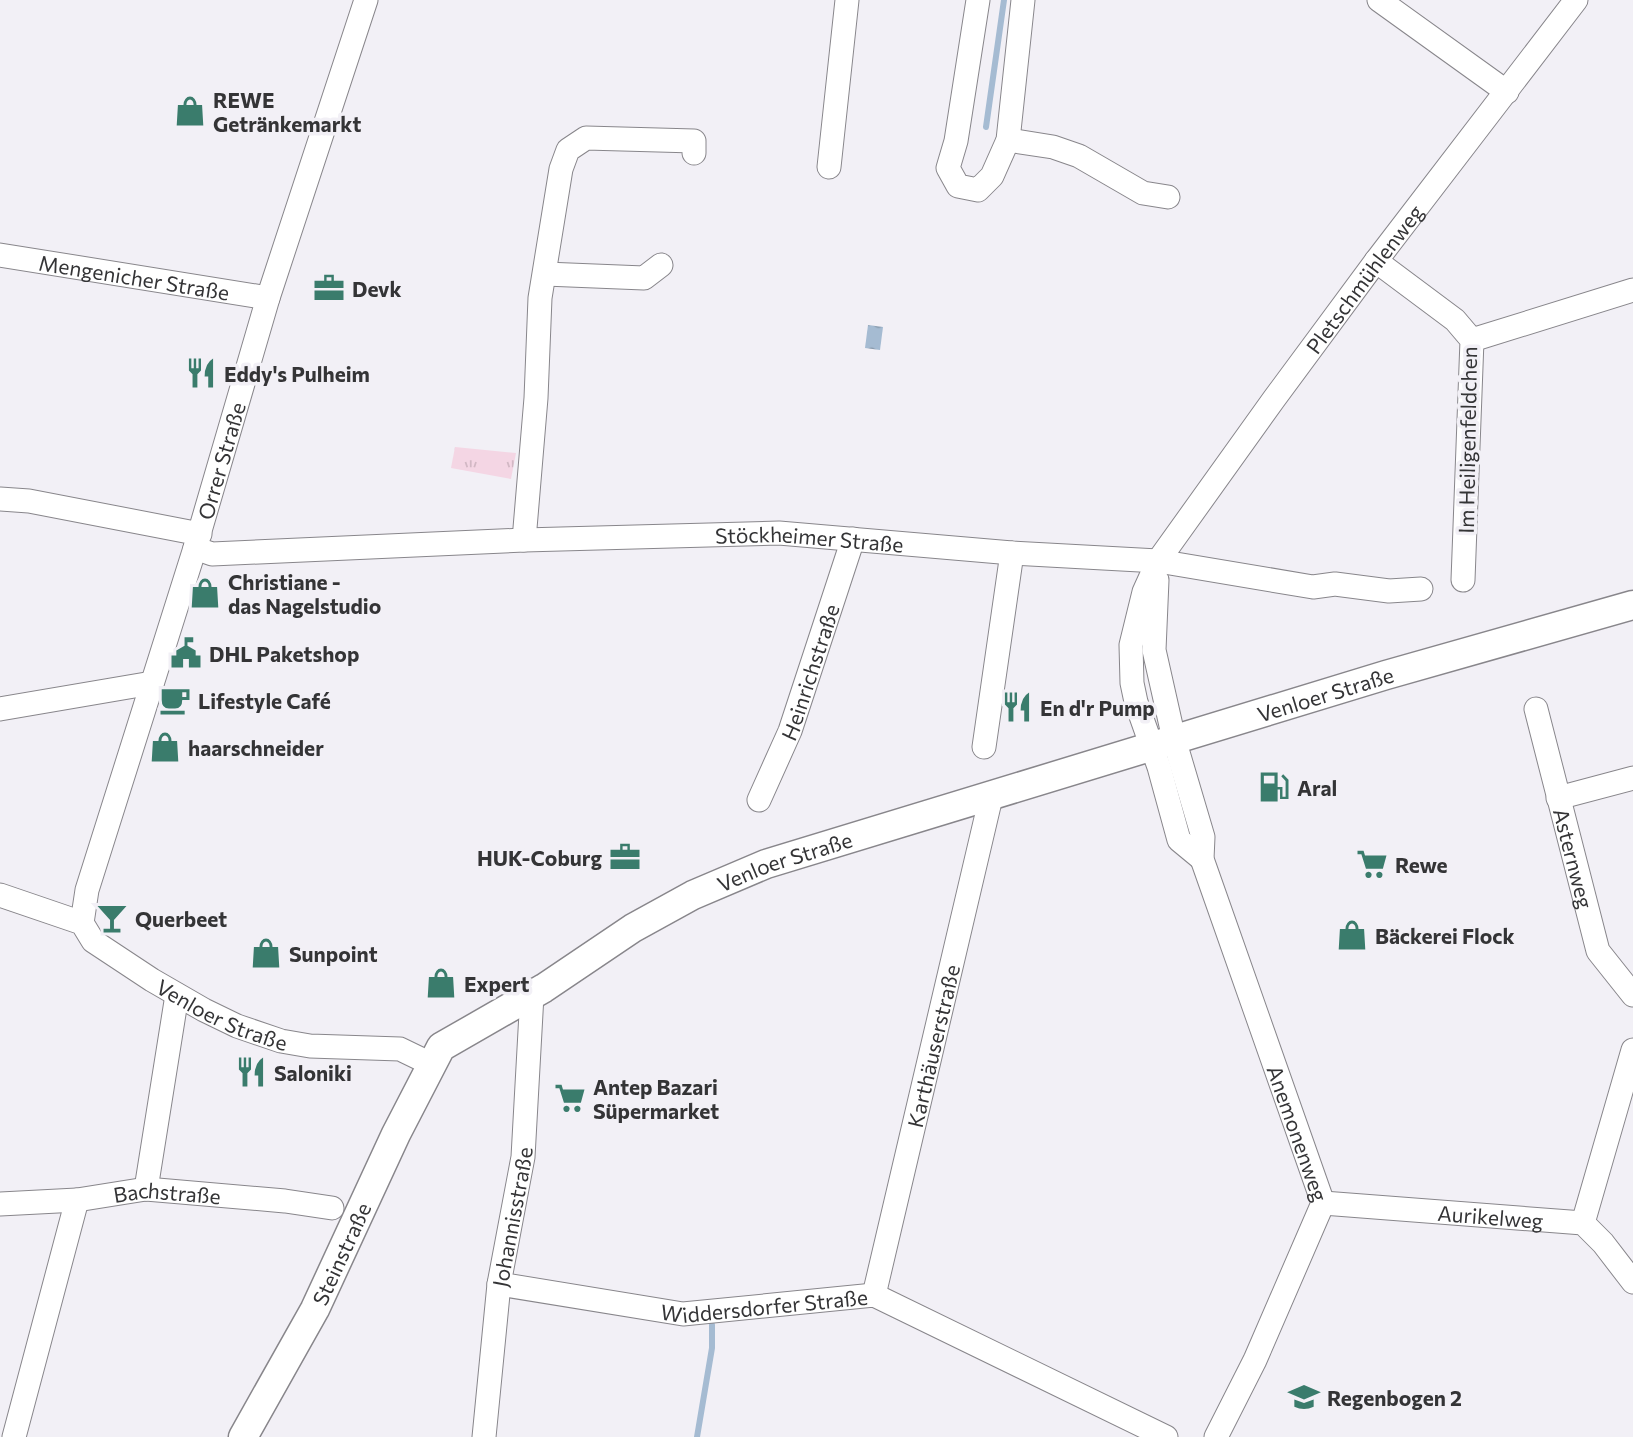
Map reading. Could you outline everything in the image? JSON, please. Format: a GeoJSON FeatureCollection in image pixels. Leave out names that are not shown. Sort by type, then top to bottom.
{"type":"FeatureCollection","features":[{"type":"Feature","properties":{"kind":"main road","name":"Venloer Straße"},"geometry":{"type":"LineString","coordinates":[[431,1064],[441,1047],[582,965],[633,928],[705,889],[766,864],[1397,671],[1633,605]]}},
{"type":"Feature","properties":{"kind":"main road","name":"Steinstraße"},"geometry":{"type":"LineString","coordinates":[[243,1437],[316,1309],[431,1064]]}},
{"type":"Feature","properties":{"kind":"street","name":"Orrer Straße"},"geometry":{"type":"LineString","coordinates":[[82,923],[87,890],[197,541],[268,298],[366,0]]}},
{"type":"Feature","properties":{"kind":"street"},"geometry":{"type":"LineString","coordinates":[[829,167],[847,0]]}},
{"type":"Feature","properties":{"kind":"street"},"geometry":{"type":"LineString","coordinates":[[978,0],[956,141],[948,168],[958,186],[978,190],[992,176],[1008,140],[1023,0]]}},
{"type":"Feature","properties":{"kind":"street"},"geometry":{"type":"LineString","coordinates":[[1379,0],[1507,92]]}},
{"type":"Feature","properties":{"kind":"street","name":"Pletschmühlenweg"},"geometry":{"type":"LineString","coordinates":[[1158,561],[1376,261],[1576,0]]}},
{"type":"Feature","properties":{"kind":"street"},"geometry":{"type":"LineString","coordinates":[[524,540],[536,398],[540,298],[561,169],[568,150],[586,138],[694,141],[694,153]]}},
{"type":"Feature","properties":{"kind":"street"},"geometry":{"type":"LineString","coordinates":[[1008,140],[1053,147],[1079,156],[1143,193],[1168,197]]}},
{"type":"Feature","properties":{"kind":"street","name":"Mengenicher Straße"},"geometry":{"type":"LineString","coordinates":[[0,255],[268,298]]}},
{"type":"Feature","properties":{"kind":"street","name":"Im Heiligenfeldchen"},"geometry":{"type":"LineString","coordinates":[[1376,261],[1455,320],[1472,340],[1463,580]]}},
{"type":"Feature","properties":{"kind":"street"},"geometry":{"type":"LineString","coordinates":[[545,274],[644,278],[661,265]]}},
{"type":"Feature","properties":{"kind":"street"},"geometry":{"type":"LineString","coordinates":[[1472,340],[1633,290]]}},
{"type":"Feature","properties":{"kind":"street","name":"Stöckheimer Straße"},"geometry":{"type":"LineString","coordinates":[[0,499],[29,501],[197,541],[212,554],[524,540],[779,533],[1013,553],[1158,561],[1313,587],[1335,583],[1390,591],[1421,589]]}},
{"type":"Feature","properties":{"kind":"street","name":"Heinrichstraße"},"geometry":{"type":"LineString","coordinates":[[759,800],[790,731],[853,539]]}},
{"type":"Feature","properties":{"kind":"street"},"geometry":{"type":"LineString","coordinates":[[984,747],[1013,553]]}},
{"type":"Feature","properties":{"kind":"street"},"geometry":{"type":"LineString","coordinates":[[1158,561],[1154,650],[1163,743]]}},
{"type":"Feature","properties":{"kind":"street"},"geometry":{"type":"LineString","coordinates":[[0,709],[152,683]]}},
{"type":"Feature","properties":{"kind":"street","name":"Asternweg"},"geometry":{"type":"LineString","coordinates":[[1536,709],[1598,951],[1633,995]]}},
{"type":"Feature","properties":{"kind":"street","name":"Anemonenweg"},"geometry":{"type":"LineString","coordinates":[[1163,743],[1203,837],[1202,859],[1322,1203],[1265,1336],[1216,1437]]}},
{"type":"Feature","properties":{"kind":"street"},"geometry":{"type":"LineString","coordinates":[[1558,798],[1633,778]]}},
{"type":"Feature","properties":{"kind":"street","name":"Karthäuserstraße"},"geometry":{"type":"LineString","coordinates":[[874,1295],[991,797]]}},
{"type":"Feature","properties":{"kind":"street","name":"Venloer Straße"},"geometry":{"type":"LineString","coordinates":[[0,895],[82,923],[93,941],[177,995],[237,1026],[281,1041],[310,1046],[400,1049],[431,1064]]}},
{"type":"Feature","properties":{"kind":"street"},"geometry":{"type":"LineString","coordinates":[[146,1189],[177,995]]}},
{"type":"Feature","properties":{"kind":"street","name":"Johannisstraße"},"geometry":{"type":"LineString","coordinates":[[484,1437],[499,1284],[523,1157],[532,995]]}},
{"type":"Feature","properties":{"kind":"street"},"geometry":{"type":"LineString","coordinates":[[1633,1050],[1583,1223],[1603,1243],[1633,1282]]}},
{"type":"Feature","properties":{"kind":"street","name":"Bachstraße"},"geometry":{"type":"LineString","coordinates":[[0,1203],[77,1200],[146,1189],[285,1201],[332,1208]]}},
{"type":"Feature","properties":{"kind":"street"},"geometry":{"type":"LineString","coordinates":[[13,1437],[77,1200]]}},
{"type":"Feature","properties":{"kind":"street","name":"Aurikelweg"},"geometry":{"type":"LineString","coordinates":[[1322,1203],[1583,1223]]}},
{"type":"Feature","properties":{"kind":"street","name":"Widdersdorfer Straße"},"geometry":{"type":"LineString","coordinates":[[499,1284],[683,1314],[874,1295],[1166,1437]]}},
{"type":"Feature","properties":{"kind":"green space"},"geometry":{"type":"Polygon","coordinates":[[[455,447],[516,453],[511,479],[451,468],[455,447]]]}},
{"type":"Feature","properties":{"kind":"water"},"geometry":{"type":"Polygon","coordinates":[[[868,325],[883,327],[880,350],[865,348],[868,325]]]}},
{"type":"Feature","properties":{"kind":"waterway"},"geometry":{"type":"LineString","coordinates":[[986,127],[1004,0]]}},
{"type":"Feature","properties":{"kind":"waterway"},"geometry":{"type":"LineString","coordinates":[[697,1437],[712,1348],[712,1325]]}},
{"type":"Feature","properties":{"kind":"place","name":"REWE Getränkemarkt"},"geometry":{"type":"Point","coordinates":[190,111]}},
{"type":"Feature","properties":{"kind":"place","name":"Devk"},"geometry":{"type":"Point","coordinates":[329,288]}},
{"type":"Feature","properties":{"kind":"place","name":"Eddy's Pulheim"},"geometry":{"type":"Point","coordinates":[201,373]}},
{"type":"Feature","properties":{"kind":"place","name":"Christiane - das Nagelstudio"},"geometry":{"type":"Point","coordinates":[205,593]}},
{"type":"Feature","properties":{"kind":"place","name":"DHL Paketshop"},"geometry":{"type":"Point","coordinates":[186,653]}},
{"type":"Feature","properties":{"kind":"place","name":"Lifestyle Café"},"geometry":{"type":"Point","coordinates":[175,700]}},
{"type":"Feature","properties":{"kind":"place","name":"En d'r Pump"},"geometry":{"type":"Point","coordinates":[1017,707]}},
{"type":"Feature","properties":{"kind":"place","name":"haarschneider"},"geometry":{"type":"Point","coordinates":[165,747]}},
{"type":"Feature","properties":{"kind":"place","name":"Aral"},"geometry":{"type":"Point","coordinates":[1274,787]}},
{"type":"Feature","properties":{"kind":"place","name":"HUK-Coburg"},"geometry":{"type":"Point","coordinates":[625,857]}},
{"type":"Feature","properties":{"kind":"place","name":"Rewe"},"geometry":{"type":"Point","coordinates":[1372,864]}},
{"type":"Feature","properties":{"kind":"place","name":"Querbeet"},"geometry":{"type":"Point","coordinates":[112,918]}},
{"type":"Feature","properties":{"kind":"place","name":"Bäckerei Flock"},"geometry":{"type":"Point","coordinates":[1352,935]}},
{"type":"Feature","properties":{"kind":"place","name":"Sunpoint"},"geometry":{"type":"Point","coordinates":[266,953]}},
{"type":"Feature","properties":{"kind":"place","name":"Expert"},"geometry":{"type":"Point","coordinates":[441,983]}},
{"type":"Feature","properties":{"kind":"place","name":"Saloniki"},"geometry":{"type":"Point","coordinates":[251,1072]}},
{"type":"Feature","properties":{"kind":"place","name":"Antep Bazari Süpermarket"},"geometry":{"type":"Point","coordinates":[570,1098]}},
{"type":"Feature","properties":{"kind":"place","name":"Regenbogen 2"},"geometry":{"type":"Point","coordinates":[1304,1397]}}]}
